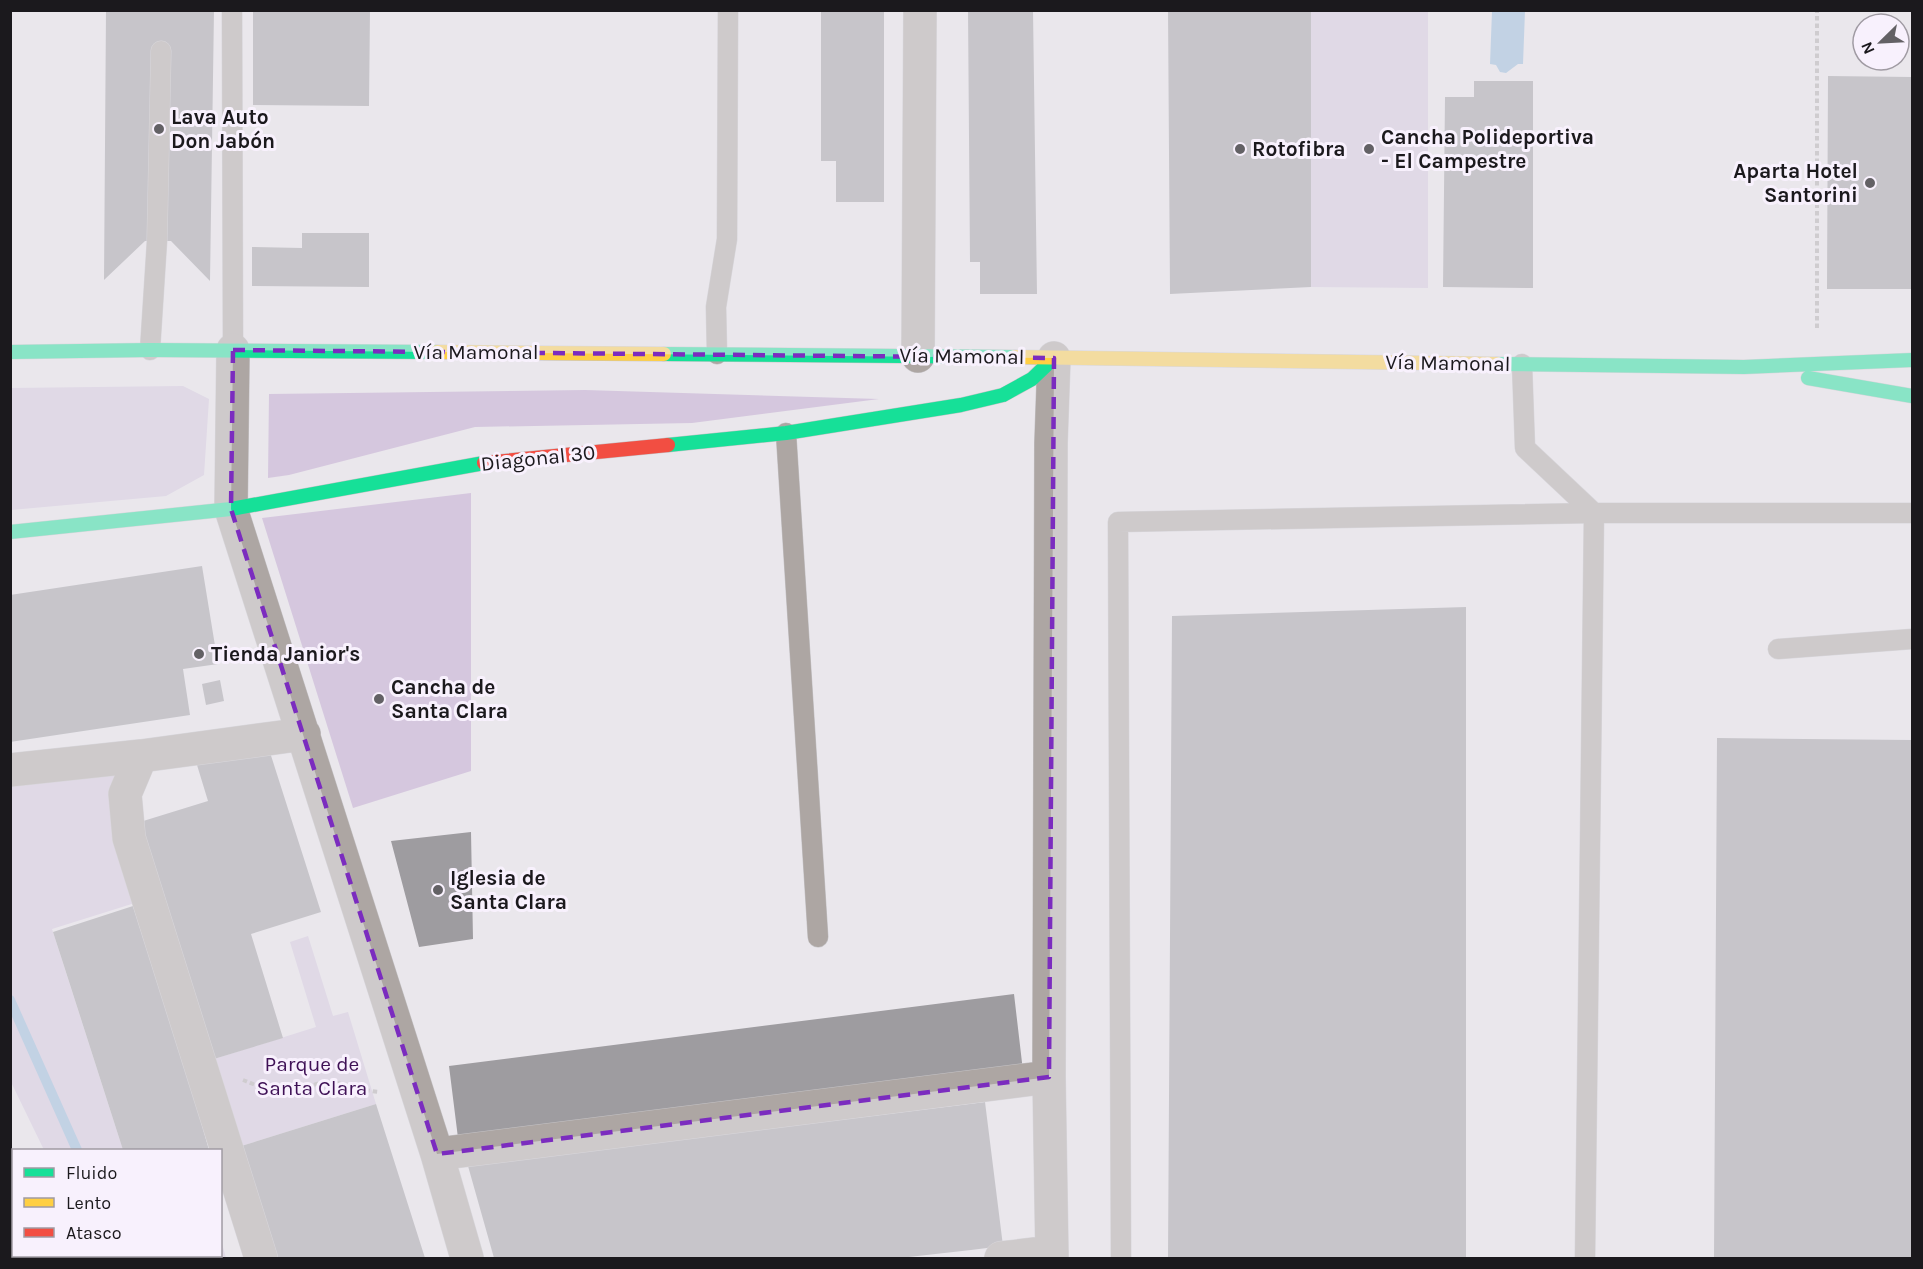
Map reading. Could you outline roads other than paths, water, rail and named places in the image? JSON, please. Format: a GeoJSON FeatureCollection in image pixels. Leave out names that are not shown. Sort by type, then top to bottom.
{"type":"FeatureCollection","features":[{"type":"Feature","properties":{"kind":"main road","name":"Vía Mamonal"},"geometry":{"type":"LineString","coordinates":[[10,352],[233,350],[717,354],[1744,367],[1912,360]]}},
{"type":"Feature","properties":{"kind":"main road","name":"Diagonal 30"},"geometry":{"type":"LineString","coordinates":[[10,532],[231,509],[468,465],[786,433],[961,405],[1003,395],[1032,379],[1054,358]]}},
{"type":"Feature","properties":{"kind":"main road"},"geometry":{"type":"LineString","coordinates":[[1744,367],[1912,396]]}},
{"type":"Feature","properties":{"kind":"street"},"geometry":{"type":"LineString","coordinates":[[918,356],[920,10]]}},
{"type":"Feature","properties":{"kind":"street"},"geometry":{"type":"LineString","coordinates":[[233,350],[231,509],[437,1154],[467,1258]]}},
{"type":"Feature","properties":{"kind":"street"},"geometry":{"type":"LineString","coordinates":[[1001,1258],[1052,1255],[1049,1077],[1051,443],[1054,358]]}},
{"type":"Feature","properties":{"kind":"street"},"geometry":{"type":"LineString","coordinates":[[10,770],[141,756],[304,734]]}},
{"type":"Feature","properties":{"kind":"street"},"geometry":{"type":"LineString","coordinates":[[141,756],[125,794],[129,838],[261,1258]]}},
{"type":"Feature","properties":{"kind":"street"},"geometry":{"type":"LineString","coordinates":[[437,1154],[1049,1077]]}},
{"type":"Feature","properties":{"kind":"lane"},"geometry":{"type":"LineString","coordinates":[[232,10],[233,350]]}},
{"type":"Feature","properties":{"kind":"lane"},"geometry":{"type":"LineString","coordinates":[[717,354],[716,307],[727,239],[728,10]]}},
{"type":"Feature","properties":{"kind":"lane"},"geometry":{"type":"LineString","coordinates":[[150,350],[157,241],[160,51]]}},
{"type":"Feature","properties":{"kind":"lane"},"geometry":{"type":"LineString","coordinates":[[1522,364],[1525,448],[1594,513],[1585,1258]]}},
{"type":"Feature","properties":{"kind":"lane"},"geometry":{"type":"LineString","coordinates":[[786,433],[818,937]]}},
{"type":"Feature","properties":{"kind":"lane"},"geometry":{"type":"LineString","coordinates":[[1121,1258],[1118,522],[1594,513],[1912,513]]}},
{"type":"Feature","properties":{"kind":"lane"},"geometry":{"type":"LineString","coordinates":[[1778,650],[1912,639]]}},
{"type":"Feature","properties":{"kind":"water"},"geometry":{"type":"Polygon","coordinates":[[[1492,11],[1525,11],[1523,64],[1518,64],[1506,73],[1500,72],[1496,65],[1490,64],[1492,11]]]}},
{"type":"Feature","properties":{"kind":"waterway"},"geometry":{"type":"LineString","coordinates":[[10,1000],[77,1149]]}},
{"type":"Feature","properties":{"kind":"place","name":"Lava Auto Don Jabón"},"geometry":{"type":"Point","coordinates":[159,129]}},
{"type":"Feature","properties":{"kind":"place","name":"Rotofibra"},"geometry":{"type":"Point","coordinates":[1240,149]}},
{"type":"Feature","properties":{"kind":"place","name":"Cancha Polideportiva - El Campestre"},"geometry":{"type":"Point","coordinates":[1369,149]}},
{"type":"Feature","properties":{"kind":"place","name":"Aparta Hotel Santorini"},"geometry":{"type":"Point","coordinates":[1870,183]}},
{"type":"Feature","properties":{"kind":"place","name":"Tienda Janior's"},"geometry":{"type":"Point","coordinates":[199,654]}},
{"type":"Feature","properties":{"kind":"place","name":"Cancha de Santa Clara"},"geometry":{"type":"Point","coordinates":[379,699]}},
{"type":"Feature","properties":{"kind":"place","name":"Iglesia de Santa Clara"},"geometry":{"type":"Point","coordinates":[438,890]}},
{"type":"Feature","properties":{"kind":"park label","name":"Parque de Santa Clara"},"geometry":{"type":"Point","coordinates":[312,1076]}}]}
